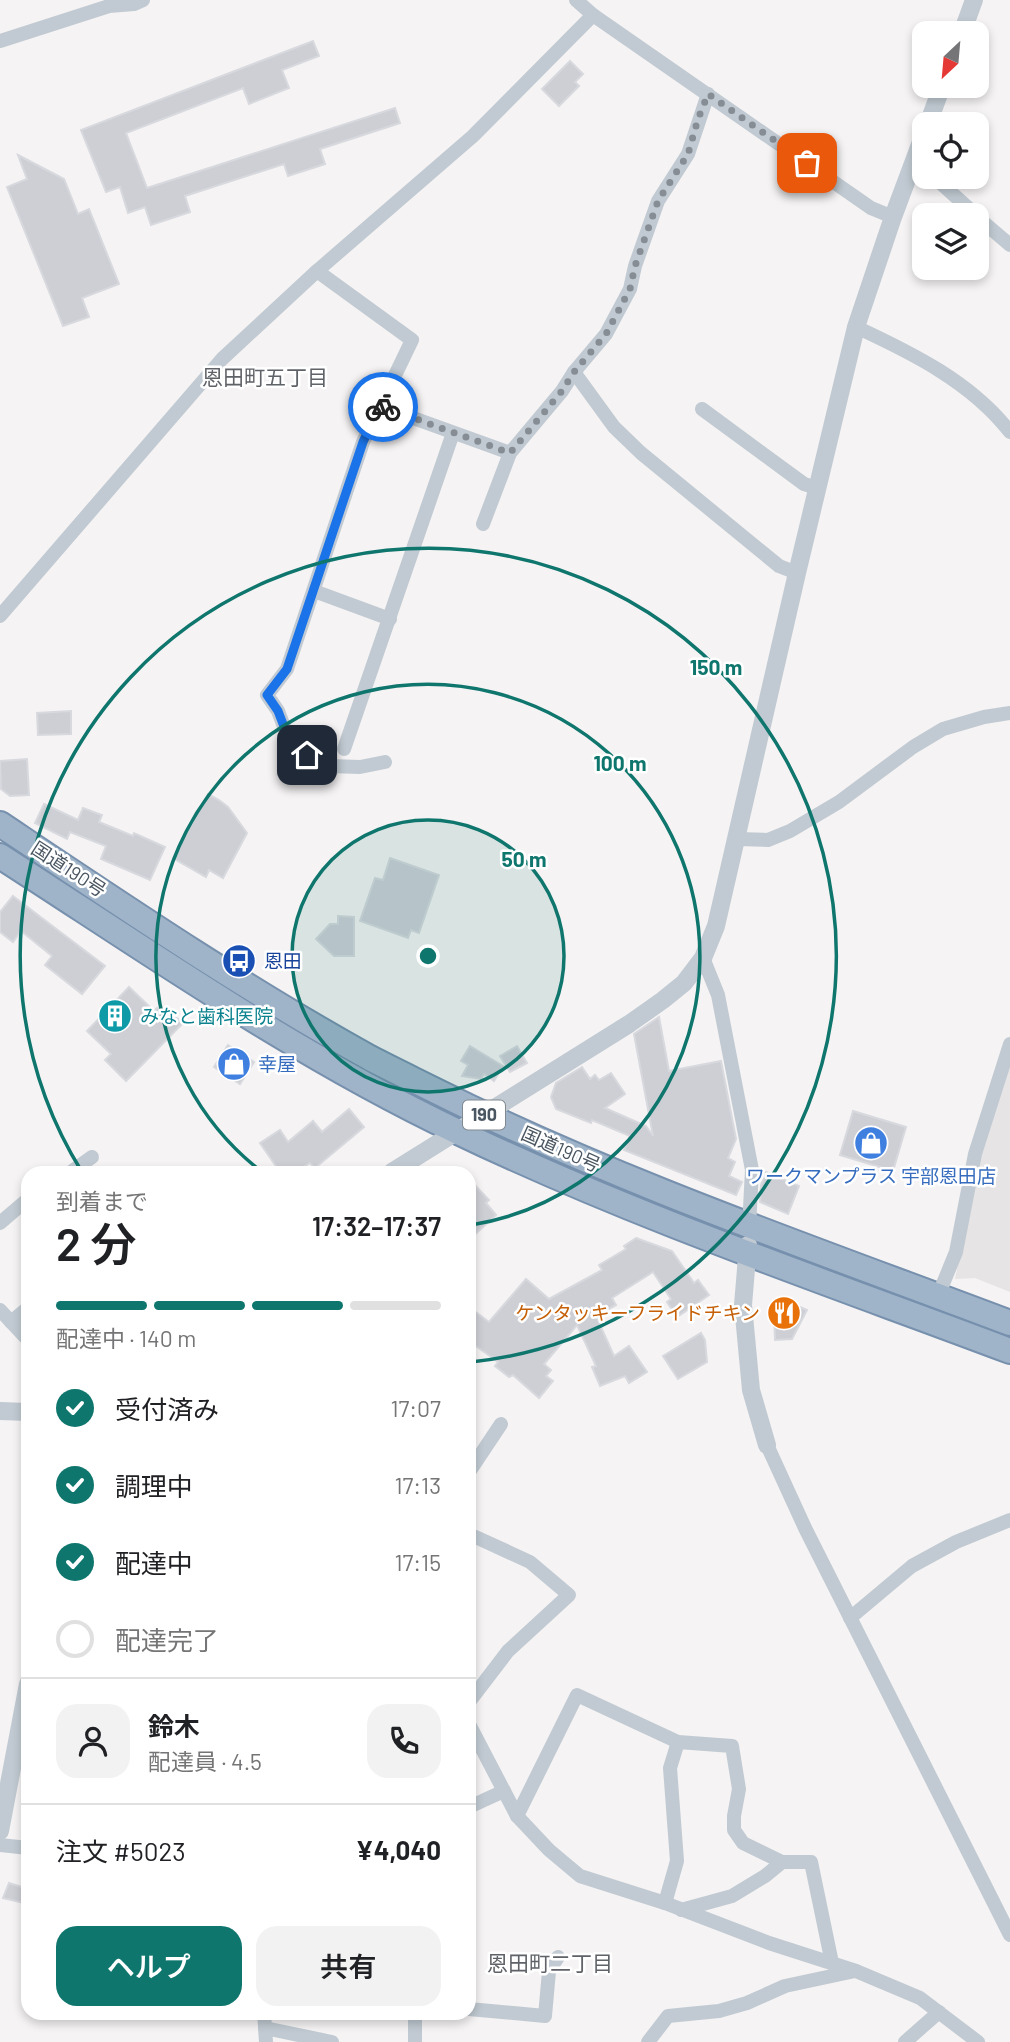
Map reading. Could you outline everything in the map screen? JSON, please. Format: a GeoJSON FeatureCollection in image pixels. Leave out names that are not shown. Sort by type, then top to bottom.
{"type":"FeatureCollection","features":[{"type":"Feature","properties":{"kind":"highway","name":"国道190号"},"geometry":{"type":"LineString","coordinates":[[0,824],[190,949],[304,1019],[372,1059],[485,1115],[643,1185],[1010,1323]]}},
{"type":"Feature","properties":{"kind":"highway","name":"国道190号"},"geometry":{"type":"LineString","coordinates":[[0,856],[257,1023],[456,1131],[566,1180],[747,1253],[1010,1351]]}},
{"type":"Feature","properties":{"kind":"street"},"geometry":{"type":"LineString","coordinates":[[0,41],[108,6],[134,4],[143,0]]}},
{"type":"Feature","properties":{"kind":"street"},"geometry":{"type":"LineString","coordinates":[[576,0],[593,15],[871,208],[892,217]]}},
{"type":"Feature","properties":{"kind":"street"},"geometry":{"type":"LineString","coordinates":[[966,21],[974,0]]}},
{"type":"Feature","properties":{"kind":"street"},"geometry":{"type":"LineString","coordinates":[[0,616],[222,359],[317,271],[473,136],[593,15]]}},
{"type":"Feature","properties":{"kind":"street"},"geometry":{"type":"LineString","coordinates":[[483,524],[510,453],[606,334],[630,289],[635,266],[658,201],[688,154],[708,94]]}},
{"type":"Feature","properties":{"kind":"street"},"geometry":{"type":"LineString","coordinates":[[401,1166],[663,1000],[684,983],[703,958],[716,926],[856,327],[892,217],[912,177]]}},
{"type":"Feature","properties":{"kind":"street"},"geometry":{"type":"LineString","coordinates":[[947,189],[962,203]]}},
{"type":"Feature","properties":{"kind":"street"},"geometry":{"type":"LineString","coordinates":[[989,227],[1010,245]]}},
{"type":"Feature","properties":{"kind":"street"},"geometry":{"type":"LineString","coordinates":[[317,271],[412,340],[363,442],[287,669],[267,695],[278,711],[288,737],[307,755],[329,766],[360,766],[385,762]]}},
{"type":"Feature","properties":{"kind":"street"},"geometry":{"type":"LineString","coordinates":[[856,327],[901,348],[941,372],[977,398],[1010,432]]}},
{"type":"Feature","properties":{"kind":"street"},"geometry":{"type":"LineString","coordinates":[[574,372],[614,427],[641,453],[779,566],[797,573]]}},
{"type":"Feature","properties":{"kind":"street"},"geometry":{"type":"LineString","coordinates":[[380,406],[510,453]]}},
{"type":"Feature","properties":{"kind":"street"},"geometry":{"type":"LineString","coordinates":[[702,409],[804,484],[817,488]]}},
{"type":"Feature","properties":{"kind":"street"},"geometry":{"type":"LineString","coordinates":[[344,749],[453,433]]}},
{"type":"Feature","properties":{"kind":"street"},"geometry":{"type":"LineString","coordinates":[[314,591],[390,619]]}},
{"type":"Feature","properties":{"kind":"street"},"geometry":{"type":"LineString","coordinates":[[737,839],[768,840],[790,831],[839,802],[913,747],[943,729],[984,717],[1010,713]]}},
{"type":"Feature","properties":{"kind":"street"},"geometry":{"type":"LineString","coordinates":[[703,958],[718,995],[752,1170],[743,1305],[751,1390],[767,1445],[805,1528],[1010,1935]]}},
{"type":"Feature","properties":{"kind":"street"},"geometry":{"type":"LineString","coordinates":[[938,1296],[956,1252],[975,1154],[1010,1044]]}},
{"type":"Feature","properties":{"kind":"street"},"geometry":{"type":"LineString","coordinates":[[79,1166],[92,1157]]}},
{"type":"Feature","properties":{"kind":"street"},"geometry":{"type":"LineString","coordinates":[[0,1223],[21,1205]]}},
{"type":"Feature","properties":{"kind":"street"},"geometry":{"type":"LineString","coordinates":[[0,1310],[21,1333]]}},
{"type":"Feature","properties":{"kind":"street"},"geometry":{"type":"LineString","coordinates":[[11,1322],[21,1314]]}},
{"type":"Feature","properties":{"kind":"street"},"geometry":{"type":"LineString","coordinates":[[0,1411],[21,1412]]}},
{"type":"Feature","properties":{"kind":"street"},"geometry":{"type":"LineString","coordinates":[[476,1461],[500,1424]]}},
{"type":"Feature","properties":{"kind":"street"},"geometry":{"type":"LineString","coordinates":[[850,1618],[912,1566],[956,1542],[1010,1520]]}},
{"type":"Feature","properties":{"kind":"street"},"geometry":{"type":"LineString","coordinates":[[476,1537],[530,1562],[569,1595],[508,1651],[476,1693]]}},
{"type":"Feature","properties":{"kind":"street"},"geometry":{"type":"LineString","coordinates":[[517,1816],[577,1695],[678,1742],[732,1746],[739,1789],[734,1830],[743,1843],[782,1862],[811,1863],[832,1963]]}},
{"type":"Feature","properties":{"kind":"street"},"geometry":{"type":"LineString","coordinates":[[0,1831],[21,1721]]}},
{"type":"Feature","properties":{"kind":"street"},"geometry":{"type":"LineString","coordinates":[[476,1737],[517,1816],[549,1850],[580,1876],[665,1903],[769,1943],[856,1971],[920,1998],[978,2042]]}},
{"type":"Feature","properties":{"kind":"street"},"geometry":{"type":"LineString","coordinates":[[665,1903],[677,1861],[670,1768],[678,1742]]}},
{"type":"Feature","properties":{"kind":"street"},"geometry":{"type":"LineString","coordinates":[[476,1804],[504,1791]]}},
{"type":"Feature","properties":{"kind":"street"},"geometry":{"type":"LineString","coordinates":[[0,1845],[21,1847]]}},
{"type":"Feature","properties":{"kind":"street"},"geometry":{"type":"LineString","coordinates":[[681,1910],[732,1896],[782,1862]]}},
{"type":"Feature","properties":{"kind":"street"},"geometry":{"type":"LineString","coordinates":[[476,2009],[545,2016],[549,1971],[558,1957]]}},
{"type":"Feature","properties":{"kind":"street"},"geometry":{"type":"LineString","coordinates":[[648,2042],[668,2016],[719,2011],[747,2003],[785,1986],[856,1971]]}},
{"type":"Feature","properties":{"kind":"street"},"geometry":{"type":"LineString","coordinates":[[905,2042],[939,2012]]}},
{"type":"Feature","properties":{"kind":"street"},"geometry":{"type":"LineString","coordinates":[[415,2020],[415,2042]]}},
{"type":"Feature","properties":{"kind":"street"},"geometry":{"type":"LineString","coordinates":[[266,2035],[332,2042]]}},
{"type":"Feature","properties":{"kind":"shaded area"},"geometry":{"type":"Polygon","coordinates":[[[1010,1061],[1010,1292],[975,1278],[955,1279],[979,1160],[1010,1061]]]}},
{"type":"Feature","properties":{"kind":"building"},"geometry":{"type":"Polygon","coordinates":[[[313,41],[319,56],[282,70],[289,88],[249,104],[243,88],[126,133],[147,188],[395,108],[400,123],[320,149],[325,164],[288,176],[284,164],[185,196],[190,212],[151,225],[145,207],[128,213],[120,187],[106,192],[81,130],[313,41]]]}},
{"type":"Feature","properties":{"kind":"building"},"geometry":{"type":"Polygon","coordinates":[[[570,61],[583,74],[575,82],[579,86],[559,106],[542,89],[570,61]]]}},
{"type":"Feature","properties":{"kind":"building"},"geometry":{"type":"Polygon","coordinates":[[[18,155],[64,179],[78,214],[89,209],[119,284],[82,298],[89,317],[63,326],[7,187],[27,179],[18,155]]]}},
{"type":"Feature","properties":{"kind":"building"},"geometry":{"type":"Polygon","coordinates":[[[71,711],[71,734],[38,735],[37,713],[71,711]]]}},
{"type":"Feature","properties":{"kind":"building"},"geometry":{"type":"Polygon","coordinates":[[[27,759],[29,795],[10,796],[1,789],[0,761],[27,759]]]}},
{"type":"Feature","properties":{"kind":"building"},"geometry":{"type":"Polygon","coordinates":[[[208,794],[228,807],[247,833],[223,878],[209,870],[206,877],[173,858],[208,794]]]}},
{"type":"Feature","properties":{"kind":"building"},"geometry":{"type":"Polygon","coordinates":[[[44,804],[78,820],[83,808],[102,815],[99,822],[133,836],[134,833],[165,847],[150,880],[101,859],[106,846],[70,832],[67,839],[35,823],[44,804]]]}},
{"type":"Feature","properties":{"kind":"building"},"geometry":{"type":"Polygon","coordinates":[[[390,858],[439,875],[419,933],[411,930],[408,938],[360,921],[375,878],[383,880],[390,858]]]}},
{"type":"Feature","properties":{"kind":"building"},"geometry":{"type":"Polygon","coordinates":[[[13,896],[105,966],[82,994],[45,965],[52,956],[21,931],[13,942],[0,932],[0,912],[13,896]]]}},
{"type":"Feature","properties":{"kind":"building"},"geometry":{"type":"Polygon","coordinates":[[[338,916],[354,917],[354,956],[334,956],[316,939],[330,924],[338,924],[338,916]]]}},
{"type":"Feature","properties":{"kind":"building"},"geometry":{"type":"Polygon","coordinates":[[[129,987],[154,1011],[157,1008],[184,1022],[126,1081],[105,1060],[111,1054],[87,1031],[129,987]]]}},
{"type":"Feature","properties":{"kind":"building"},"geometry":{"type":"Polygon","coordinates":[[[659,1017],[669,1071],[721,1061],[736,1139],[728,1158],[735,1162],[729,1176],[742,1182],[736,1195],[624,1150],[630,1136],[556,1109],[551,1097],[556,1083],[582,1067],[590,1079],[595,1075],[599,1080],[611,1073],[625,1094],[605,1108],[646,1126],[653,1136],[634,1034],[659,1017]]]}},
{"type":"Feature","properties":{"kind":"building","name":"幸屋"},"geometry":{"type":"Polygon","coordinates":[[[228,1045],[254,1062],[240,1084],[214,1067],[228,1045]]]}},
{"type":"Feature","properties":{"kind":"building"},"geometry":{"type":"Polygon","coordinates":[[[470,1046],[503,1066],[494,1081],[484,1074],[481,1079],[462,1076],[468,1065],[461,1061],[470,1046]]]}},
{"type":"Feature","properties":{"kind":"building"},"geometry":{"type":"Polygon","coordinates":[[[517,1046],[527,1063],[510,1072],[500,1056],[517,1046]]]}},
{"type":"Feature","properties":{"kind":"building"},"geometry":{"type":"Polygon","coordinates":[[[349,1109],[364,1127],[317,1166],[310,1163],[305,1166],[276,1166],[260,1143],[280,1130],[288,1142],[313,1121],[322,1132],[349,1109]]]}},
{"type":"Feature","properties":{"kind":"building"},"geometry":{"type":"Polygon","coordinates":[[[853,1111],[906,1127],[893,1171],[840,1155],[853,1111]]]}},
{"type":"Feature","properties":{"kind":"building"},"geometry":{"type":"Polygon","coordinates":[[[766,1172],[799,1186],[788,1214],[760,1202],[761,1185],[766,1172]]]}},
{"type":"Feature","properties":{"kind":"building"},"geometry":{"type":"Polygon","coordinates":[[[476,1186],[489,1200],[486,1203],[496,1215],[476,1234],[476,1186]]]}},
{"type":"Feature","properties":{"kind":"building"},"geometry":{"type":"Polygon","coordinates":[[[636,1238],[672,1251],[694,1283],[698,1280],[709,1295],[677,1317],[667,1302],[671,1299],[653,1272],[612,1298],[616,1305],[596,1316],[614,1356],[629,1346],[647,1372],[629,1383],[625,1376],[600,1386],[592,1367],[596,1366],[577,1325],[544,1364],[551,1370],[546,1376],[553,1381],[539,1398],[513,1375],[509,1377],[495,1366],[498,1362],[476,1346],[476,1312],[489,1322],[526,1279],[549,1299],[602,1270],[599,1265],[626,1249],[624,1246],[636,1238]]]}},
{"type":"Feature","properties":{"kind":"building"},"geometry":{"type":"Polygon","coordinates":[[[779,1298],[807,1310],[792,1339],[775,1340],[774,1311],[779,1298]]]}},
{"type":"Feature","properties":{"kind":"building"},"geometry":{"type":"Polygon","coordinates":[[[701,1333],[705,1340],[707,1362],[678,1379],[663,1356],[701,1333]]]}},
{"type":"Feature","properties":{"kind":"building"},"geometry":{"type":"Polygon","coordinates":[[[9,1883],[21,1887],[21,1902],[3,1898],[9,1883]]]}},
{"type":"Feature","properties":{"kind":"way so far"},"geometry":{"type":"LineString","coordinates":[[383,407],[510,453],[606,334],[630,289],[635,266],[658,201],[688,154],[708,94],[807,163]]}},
{"type":"Feature","properties":{"kind":"place","name":"恩田"},"geometry":{"type":"Point","coordinates":[239,961]}},
{"type":"Feature","properties":{"kind":"place","name":"みなと歯科医院"},"geometry":{"type":"Point","coordinates":[115,1016]}},
{"type":"Feature","properties":{"kind":"place","name":"幸屋"},"geometry":{"type":"Point","coordinates":[234,1064]}},
{"type":"Feature","properties":{"kind":"place","name":"ワークマンプラス 宇部恩田店"},"geometry":{"type":"Point","coordinates":[871,1143]}},
{"type":"Feature","properties":{"kind":"place","name":"ケンタッキーフライドチキン"},"geometry":{"type":"Point","coordinates":[784,1313]}},
{"type":"Feature","properties":{"kind":"district","name":"恩田町五丁目"},"geometry":{"type":"Point","coordinates":[265,378]}},
{"type":"Feature","properties":{"kind":"district","name":"恩田町二丁目"},"geometry":{"type":"Point","coordinates":[550,1964]}},
{"type":"Feature","properties":{"kind":"route"},"geometry":{"type":"LineString","coordinates":[[307,755],[288,737],[278,711],[267,695],[287,669],[363,442],[380,406],[383,407]]}}]}
